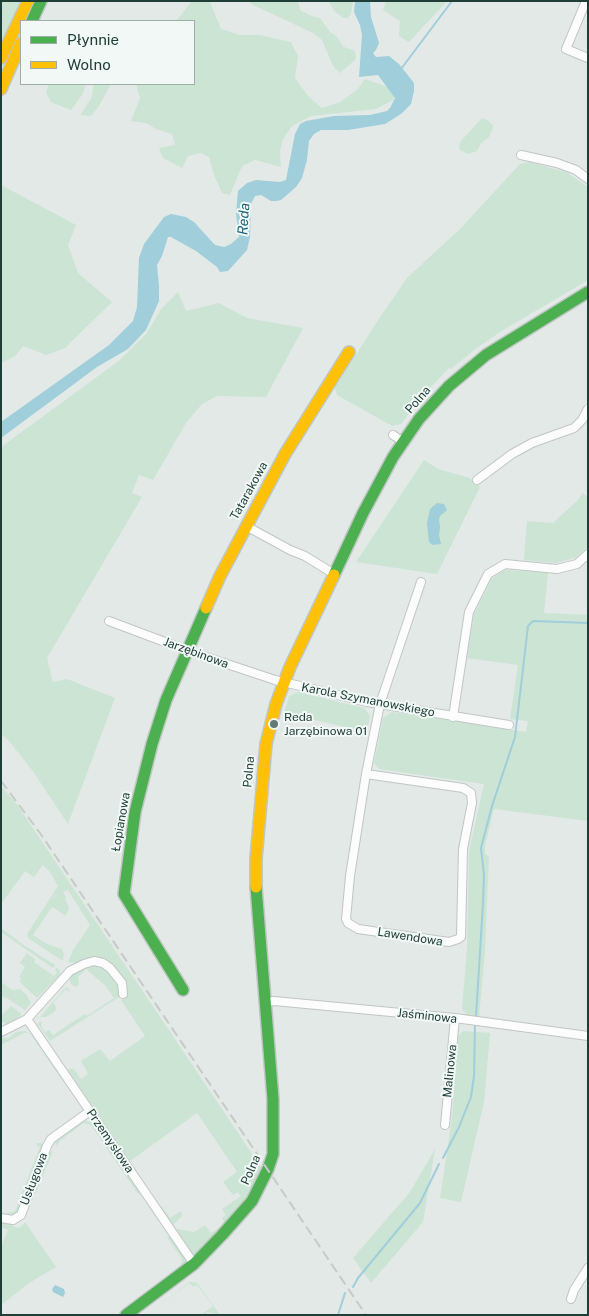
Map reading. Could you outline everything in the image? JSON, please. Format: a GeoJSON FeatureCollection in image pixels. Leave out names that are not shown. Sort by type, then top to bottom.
{"type":"FeatureCollection","features":[{"type":"Feature","properties":{"kind":"street"},"geometry":{"type":"LineString","coordinates":[[1,58],[28,1]]}},
{"type":"Feature","properties":{"kind":"street"},"geometry":{"type":"LineString","coordinates":[[32,20],[41,1]]}},
{"type":"Feature","properties":{"kind":"street"},"geometry":{"type":"LineString","coordinates":[[586,1],[566,49],[588,58]]}},
{"type":"Feature","properties":{"kind":"street"},"geometry":{"type":"LineString","coordinates":[[1,89],[20,46]]}},
{"type":"Feature","properties":{"kind":"street"},"geometry":{"type":"LineString","coordinates":[[521,154],[557,162],[576,170],[588,179]]}},
{"type":"Feature","properties":{"kind":"street","name":"Polna"},"geometry":{"type":"LineString","coordinates":[[126,1315],[194,1264],[252,1201],[268,1169],[273,1154],[272,1099],[266,1002],[256,886],[257,844],[265,750],[272,716],[283,682],[398,438],[467,370],[500,346],[588,292]]}},
{"type":"Feature","properties":{"kind":"street","name":"Tatarakowa"},"geometry":{"type":"LineString","coordinates":[[186,650],[220,576],[285,454],[349,352]]}},
{"type":"Feature","properties":{"kind":"street"},"geometry":{"type":"LineString","coordinates":[[477,480],[512,454],[532,443],[574,428],[587,412]]}},
{"type":"Feature","properties":{"kind":"street"},"geometry":{"type":"LineString","coordinates":[[246,526],[305,556],[334,574]]}},
{"type":"Feature","properties":{"kind":"street","name":"Karola Szymanowskiego"},"geometry":{"type":"LineString","coordinates":[[453,717],[469,612],[488,574],[505,564],[557,569],[578,564],[588,554]]}},
{"type":"Feature","properties":{"kind":"street","name":"Lawendowa"},"geometry":{"type":"LineString","coordinates":[[366,774],[462,788],[471,792],[472,802],[463,849],[461,937],[458,939],[449,942],[358,929],[348,923],[346,919],[350,876],[366,774],[380,704],[422,582]]}},
{"type":"Feature","properties":{"kind":"street","name":"Jarzębinowa"},"geometry":{"type":"LineString","coordinates":[[109,621],[186,650],[283,682]]}},
{"type":"Feature","properties":{"kind":"street","name":"Łopianowa"},"geometry":{"type":"LineString","coordinates":[[183,990],[124,894],[138,798],[159,722],[186,650]]}},
{"type":"Feature","properties":{"kind":"street","name":"Karola Szymanowskiego"},"geometry":{"type":"LineString","coordinates":[[283,682],[380,704],[508,725]]}},
{"type":"Feature","properties":{"kind":"street"},"geometry":{"type":"LineString","coordinates":[[1,1032],[26,1019],[70,971],[94,961],[103,963],[116,974],[122,983],[123,994]]}},
{"type":"Feature","properties":{"kind":"street","name":"Jaśminowa"},"geometry":{"type":"LineString","coordinates":[[266,1002],[274,1001],[455,1018],[588,1036]]}},
{"type":"Feature","properties":{"kind":"street","name":"Malinowa"},"geometry":{"type":"LineString","coordinates":[[445,1125],[455,1018]]}},
{"type":"Feature","properties":{"kind":"street","name":"Przemysłowa"},"geometry":{"type":"LineString","coordinates":[[26,1019],[194,1264]]}},
{"type":"Feature","properties":{"kind":"street","name":"Usługowa"},"geometry":{"type":"LineString","coordinates":[[1,1218],[13,1220],[21,1215],[51,1139],[90,1111]]}},
{"type":"Feature","properties":{"kind":"street"},"geometry":{"type":"LineString","coordinates":[[571,1299],[574,1290],[588,1268]]}},
{"type":"Feature","properties":{"kind":"green space"},"geometry":{"type":"Polygon","coordinates":[[[1,1],[21,1],[1,47],[1,1]]]}},
{"type":"Feature","properties":{"kind":"green space"},"geometry":{"type":"Polygon","coordinates":[[[192,1],[210,2],[221,29],[240,35],[260,35],[291,42],[298,56],[295,78],[308,96],[322,108],[340,102],[357,90],[365,79],[393,89],[395,93],[393,100],[376,109],[311,116],[292,126],[283,139],[280,151],[281,167],[255,160],[242,166],[230,195],[222,193],[209,157],[201,153],[188,156],[182,168],[163,158],[159,148],[175,145],[172,134],[156,129],[146,123],[131,121],[140,98],[136,85],[195,85],[195,20],[177,20],[192,1]]]}},
{"type":"Feature","properties":{"kind":"green space"},"geometry":{"type":"Polygon","coordinates":[[[251,1],[298,1],[300,10],[320,18],[344,47],[355,51],[356,59],[340,73],[333,66],[322,40],[313,33],[251,4],[251,1]]]}},
{"type":"Feature","properties":{"kind":"green space"},"geometry":{"type":"Polygon","coordinates":[[[328,1],[353,1],[351,14],[348,18],[344,18],[335,12],[328,1]]]}},
{"type":"Feature","properties":{"kind":"green space"},"geometry":{"type":"Polygon","coordinates":[[[386,1],[447,1],[409,42],[399,36],[400,21],[383,10],[386,1]]]}},
{"type":"Feature","properties":{"kind":"green space"},"geometry":{"type":"Polygon","coordinates":[[[49,85],[86,85],[82,95],[71,110],[51,102],[46,92],[49,85]]]}},
{"type":"Feature","properties":{"kind":"green space"},"geometry":{"type":"Polygon","coordinates":[[[94,85],[110,85],[91,116],[80,115],[91,99],[94,85]]]}},
{"type":"Feature","properties":{"kind":"green space"},"geometry":{"type":"Polygon","coordinates":[[[482,118],[493,125],[489,137],[481,143],[477,151],[468,154],[460,150],[460,142],[482,118]]]}},
{"type":"Feature","properties":{"kind":"green space"},"geometry":{"type":"Polygon","coordinates":[[[529,162],[566,172],[588,187],[588,280],[500,332],[451,369],[449,368],[424,394],[401,424],[392,426],[337,395],[335,388],[407,278],[460,229],[520,164],[529,162]]]}},
{"type":"Feature","properties":{"kind":"green space"},"geometry":{"type":"Polygon","coordinates":[[[1,185],[76,225],[68,245],[78,273],[112,302],[65,348],[46,355],[23,346],[15,356],[1,363],[1,185]]]}},
{"type":"Feature","properties":{"kind":"green space"},"geometry":{"type":"Polygon","coordinates":[[[588,286],[588,288],[494,346],[403,434],[400,434],[426,400],[465,363],[497,340],[588,286]]]}},
{"type":"Feature","properties":{"kind":"green space"},"geometry":{"type":"Polygon","coordinates":[[[178,292],[186,311],[219,303],[247,318],[303,328],[266,397],[217,396],[202,404],[186,423],[153,480],[139,475],[132,493],[142,497],[47,658],[53,682],[67,679],[115,698],[68,824],[32,770],[1,734],[1,447],[120,360],[146,334],[161,309],[178,292]]]}},
{"type":"Feature","properties":{"kind":"green space"},"geometry":{"type":"Polygon","coordinates":[[[424,460],[438,469],[470,478],[480,487],[437,574],[356,562],[424,460]]]}},
{"type":"Feature","properties":{"kind":"green space"},"geometry":{"type":"Polygon","coordinates":[[[582,493],[588,497],[588,547],[575,558],[556,563],[524,560],[527,521],[553,523],[578,500],[582,493]]]}},
{"type":"Feature","properties":{"kind":"green space"},"geometry":{"type":"Polygon","coordinates":[[[505,570],[548,573],[544,613],[588,615],[588,821],[494,809],[485,846],[485,854],[489,857],[485,951],[479,1017],[456,1015],[467,1014],[462,1009],[467,949],[469,851],[484,784],[379,769],[374,763],[383,718],[392,712],[526,732],[528,721],[510,719],[518,665],[467,658],[474,615],[492,578],[505,570]]]}},
{"type":"Feature","properties":{"kind":"green space"},"geometry":{"type":"Polygon","coordinates":[[[298,692],[364,708],[370,716],[367,732],[284,713],[289,696],[298,692]]]}},
{"type":"Feature","properties":{"kind":"green space"},"geometry":{"type":"Polygon","coordinates":[[[1,786],[16,803],[263,1170],[248,1199],[237,1212],[195,1255],[191,1254],[176,1233],[177,1229],[194,1232],[205,1225],[211,1233],[225,1224],[222,1218],[226,1215],[222,1209],[241,1196],[238,1192],[233,1195],[223,1182],[237,1172],[197,1113],[130,1161],[68,1070],[74,1069],[81,1079],[88,1074],[81,1061],[100,1049],[110,1061],[145,1036],[121,1000],[125,999],[127,995],[123,982],[93,959],[77,963],[68,962],[73,950],[90,925],[68,890],[63,892],[69,908],[66,916],[52,907],[33,935],[47,944],[62,949],[64,954],[63,960],[28,938],[27,934],[58,886],[50,872],[43,865],[34,877],[25,871],[1,904],[1,786]]]}},
{"type":"Feature","properties":{"kind":"green space"},"geometry":{"type":"Polygon","coordinates":[[[1,928],[55,965],[53,968],[1,932],[1,928]]]}},
{"type":"Feature","properties":{"kind":"green space"},"geometry":{"type":"Polygon","coordinates":[[[27,953],[35,959],[34,962],[54,976],[57,972],[55,970],[57,967],[60,971],[60,975],[37,998],[20,982],[21,978],[19,977],[25,967],[20,963],[27,953]]]}},
{"type":"Feature","properties":{"kind":"green space"},"geometry":{"type":"Polygon","coordinates":[[[90,964],[100,964],[119,981],[122,994],[50,1041],[38,1024],[39,1022],[42,1022],[41,1026],[45,1032],[49,1030],[53,1035],[114,998],[106,986],[86,969],[78,977],[79,985],[75,987],[71,984],[69,979],[76,971],[90,964]]]}},
{"type":"Feature","properties":{"kind":"green space"},"geometry":{"type":"Polygon","coordinates":[[[1,982],[12,990],[20,989],[26,994],[31,1003],[25,1010],[1,996],[1,982]]]}},
{"type":"Feature","properties":{"kind":"green space"},"geometry":{"type":"Polygon","coordinates":[[[66,987],[70,990],[69,992],[66,989],[53,1003],[57,1008],[54,1012],[46,1017],[40,1017],[66,987]]]}},
{"type":"Feature","properties":{"kind":"green space"},"geometry":{"type":"Polygon","coordinates":[[[11,1006],[21,1015],[13,1022],[6,1024],[1,1021],[1,1013],[3,1014],[11,1006]]]}},
{"type":"Feature","properties":{"kind":"green space"},"geometry":{"type":"Polygon","coordinates":[[[25,1031],[29,1033],[24,1033],[1,1045],[1,1038],[9,1038],[16,1032],[25,1031]]]}},
{"type":"Feature","properties":{"kind":"green space"},"geometry":{"type":"Polygon","coordinates":[[[464,1031],[490,1033],[484,1102],[461,1202],[440,1198],[452,1118],[458,1036],[464,1031]]]}},
{"type":"Feature","properties":{"kind":"green space"},"geometry":{"type":"Polygon","coordinates":[[[31,1034],[35,1036],[51,1062],[64,1078],[62,1080],[31,1034]]]}},
{"type":"Feature","properties":{"kind":"green space"},"geometry":{"type":"Polygon","coordinates":[[[82,1120],[92,1122],[141,1192],[138,1194],[91,1125],[84,1123],[63,1138],[56,1146],[55,1141],[60,1135],[82,1120]]]}},
{"type":"Feature","properties":{"kind":"green space"},"geometry":{"type":"Polygon","coordinates":[[[41,1143],[43,1147],[20,1211],[13,1216],[6,1217],[1,1215],[1,1213],[15,1211],[40,1147],[36,1145],[41,1143]]]}},
{"type":"Feature","properties":{"kind":"green space"},"geometry":{"type":"Polygon","coordinates":[[[435,1149],[423,1222],[371,1283],[353,1258],[410,1192],[435,1149]]]}},
{"type":"Feature","properties":{"kind":"green space"},"geometry":{"type":"Polygon","coordinates":[[[52,1151],[36,1193],[33,1191],[43,1162],[52,1151]]]}},
{"type":"Feature","properties":{"kind":"green space"},"geometry":{"type":"Polygon","coordinates":[[[161,1205],[170,1218],[181,1211],[182,1216],[174,1224],[171,1224],[164,1216],[161,1205]]]}},
{"type":"Feature","properties":{"kind":"green space"},"geometry":{"type":"Polygon","coordinates":[[[1,1221],[18,1228],[25,1222],[56,1267],[29,1283],[1,1305],[1,1247],[8,1230],[1,1227],[1,1221]]]}},
{"type":"Feature","properties":{"kind":"green space"},"geometry":{"type":"Polygon","coordinates":[[[167,1237],[171,1237],[187,1260],[185,1264],[171,1275],[170,1273],[181,1265],[182,1259],[167,1237]]]}},
{"type":"Feature","properties":{"kind":"green space"},"geometry":{"type":"Polygon","coordinates":[[[190,1282],[197,1283],[220,1315],[207,1312],[206,1315],[201,1315],[213,1306],[197,1285],[193,1287],[190,1283],[160,1304],[190,1282]]]}},
{"type":"Feature","properties":{"kind":"water","name":"Reda"},"geometry":{"type":"Polygon","coordinates":[[[355,1],[370,1],[371,17],[379,43],[373,53],[376,57],[389,56],[399,64],[414,83],[411,104],[401,114],[385,124],[348,130],[321,130],[314,134],[309,141],[307,160],[302,178],[296,187],[281,200],[271,201],[261,195],[255,196],[251,204],[250,237],[247,250],[228,271],[220,272],[217,267],[196,251],[168,237],[157,265],[159,301],[146,330],[128,349],[97,367],[1,438],[1,422],[109,345],[133,321],[137,307],[139,258],[144,244],[164,217],[171,214],[186,217],[194,222],[215,245],[224,247],[231,244],[239,237],[236,213],[238,191],[247,183],[256,180],[280,182],[286,180],[295,134],[300,124],[306,121],[334,116],[370,115],[387,111],[390,108],[395,98],[378,75],[359,77],[362,35],[354,12],[355,1]]]}},
{"type":"Feature","properties":{"kind":"water"},"geometry":{"type":"Polygon","coordinates":[[[437,503],[444,504],[447,510],[440,516],[439,520],[441,544],[433,545],[429,542],[427,523],[430,509],[437,503]]]}},
{"type":"Feature","properties":{"kind":"water"},"geometry":{"type":"Polygon","coordinates":[[[55,1285],[64,1289],[63,1297],[53,1292],[52,1289],[55,1285]]]}},
{"type":"Feature","properties":{"kind":"waterway"},"geometry":{"type":"LineString","coordinates":[[401,69],[452,1]]}},
{"type":"Feature","properties":{"kind":"waterway"},"geometry":{"type":"LineString","coordinates":[[476,1017],[484,875],[481,848],[492,806],[515,737],[528,626],[533,621],[588,623]]}},
{"type":"Feature","properties":{"kind":"waterway"},"geometry":{"type":"LineString","coordinates":[[443,1158],[459,1127],[471,1097],[474,1076],[475,1024]]}},
{"type":"Feature","properties":{"kind":"waterway"},"geometry":{"type":"LineString","coordinates":[[353,1287],[358,1278],[420,1203],[439,1164]]}},
{"type":"Feature","properties":{"kind":"waterway"},"geometry":{"type":"LineString","coordinates":[[338,1315],[345,1293]]}},
{"type":"Feature","properties":{"kind":"railway"},"geometry":{"type":"LineString","coordinates":[[1,781],[40,833],[366,1315]]}},
{"type":"Feature","properties":{"kind":"traffic: fast"},"geometry":{"type":"LineString","coordinates":[[32,20],[41,1]]}},
{"type":"Feature","properties":{"kind":"traffic: fast"},"geometry":{"type":"LineString","coordinates":[[334,575],[363,513],[393,457],[419,419],[449,386],[486,355],[588,292]]}},
{"type":"Feature","properties":{"kind":"traffic: fast"},"geometry":{"type":"LineString","coordinates":[[183,990],[124,894],[135,812],[152,744],[166,700],[206,608]]}},
{"type":"Feature","properties":{"kind":"traffic: fast"},"geometry":{"type":"LineString","coordinates":[[126,1315],[194,1264],[222,1235],[252,1201],[268,1169],[273,1154],[273,1099],[256,887]]}},
{"type":"Feature","properties":{"kind":"traffic: slow"},"geometry":{"type":"LineString","coordinates":[[1,58],[28,1]]}},
{"type":"Feature","properties":{"kind":"traffic: slow"},"geometry":{"type":"LineString","coordinates":[[1,89],[20,45]]}},
{"type":"Feature","properties":{"kind":"traffic: slow"},"geometry":{"type":"LineString","coordinates":[[206,608],[220,576],[285,454],[349,352]]}},
{"type":"Feature","properties":{"kind":"traffic: slow"},"geometry":{"type":"LineString","coordinates":[[256,887],[256,859],[266,744],[276,704],[290,667],[334,575]]}},
{"type":"Feature","properties":{"kind":"place","name":"Reda Jarzębinowa 01"},"geometry":{"type":"Point","coordinates":[274,724]}}]}
